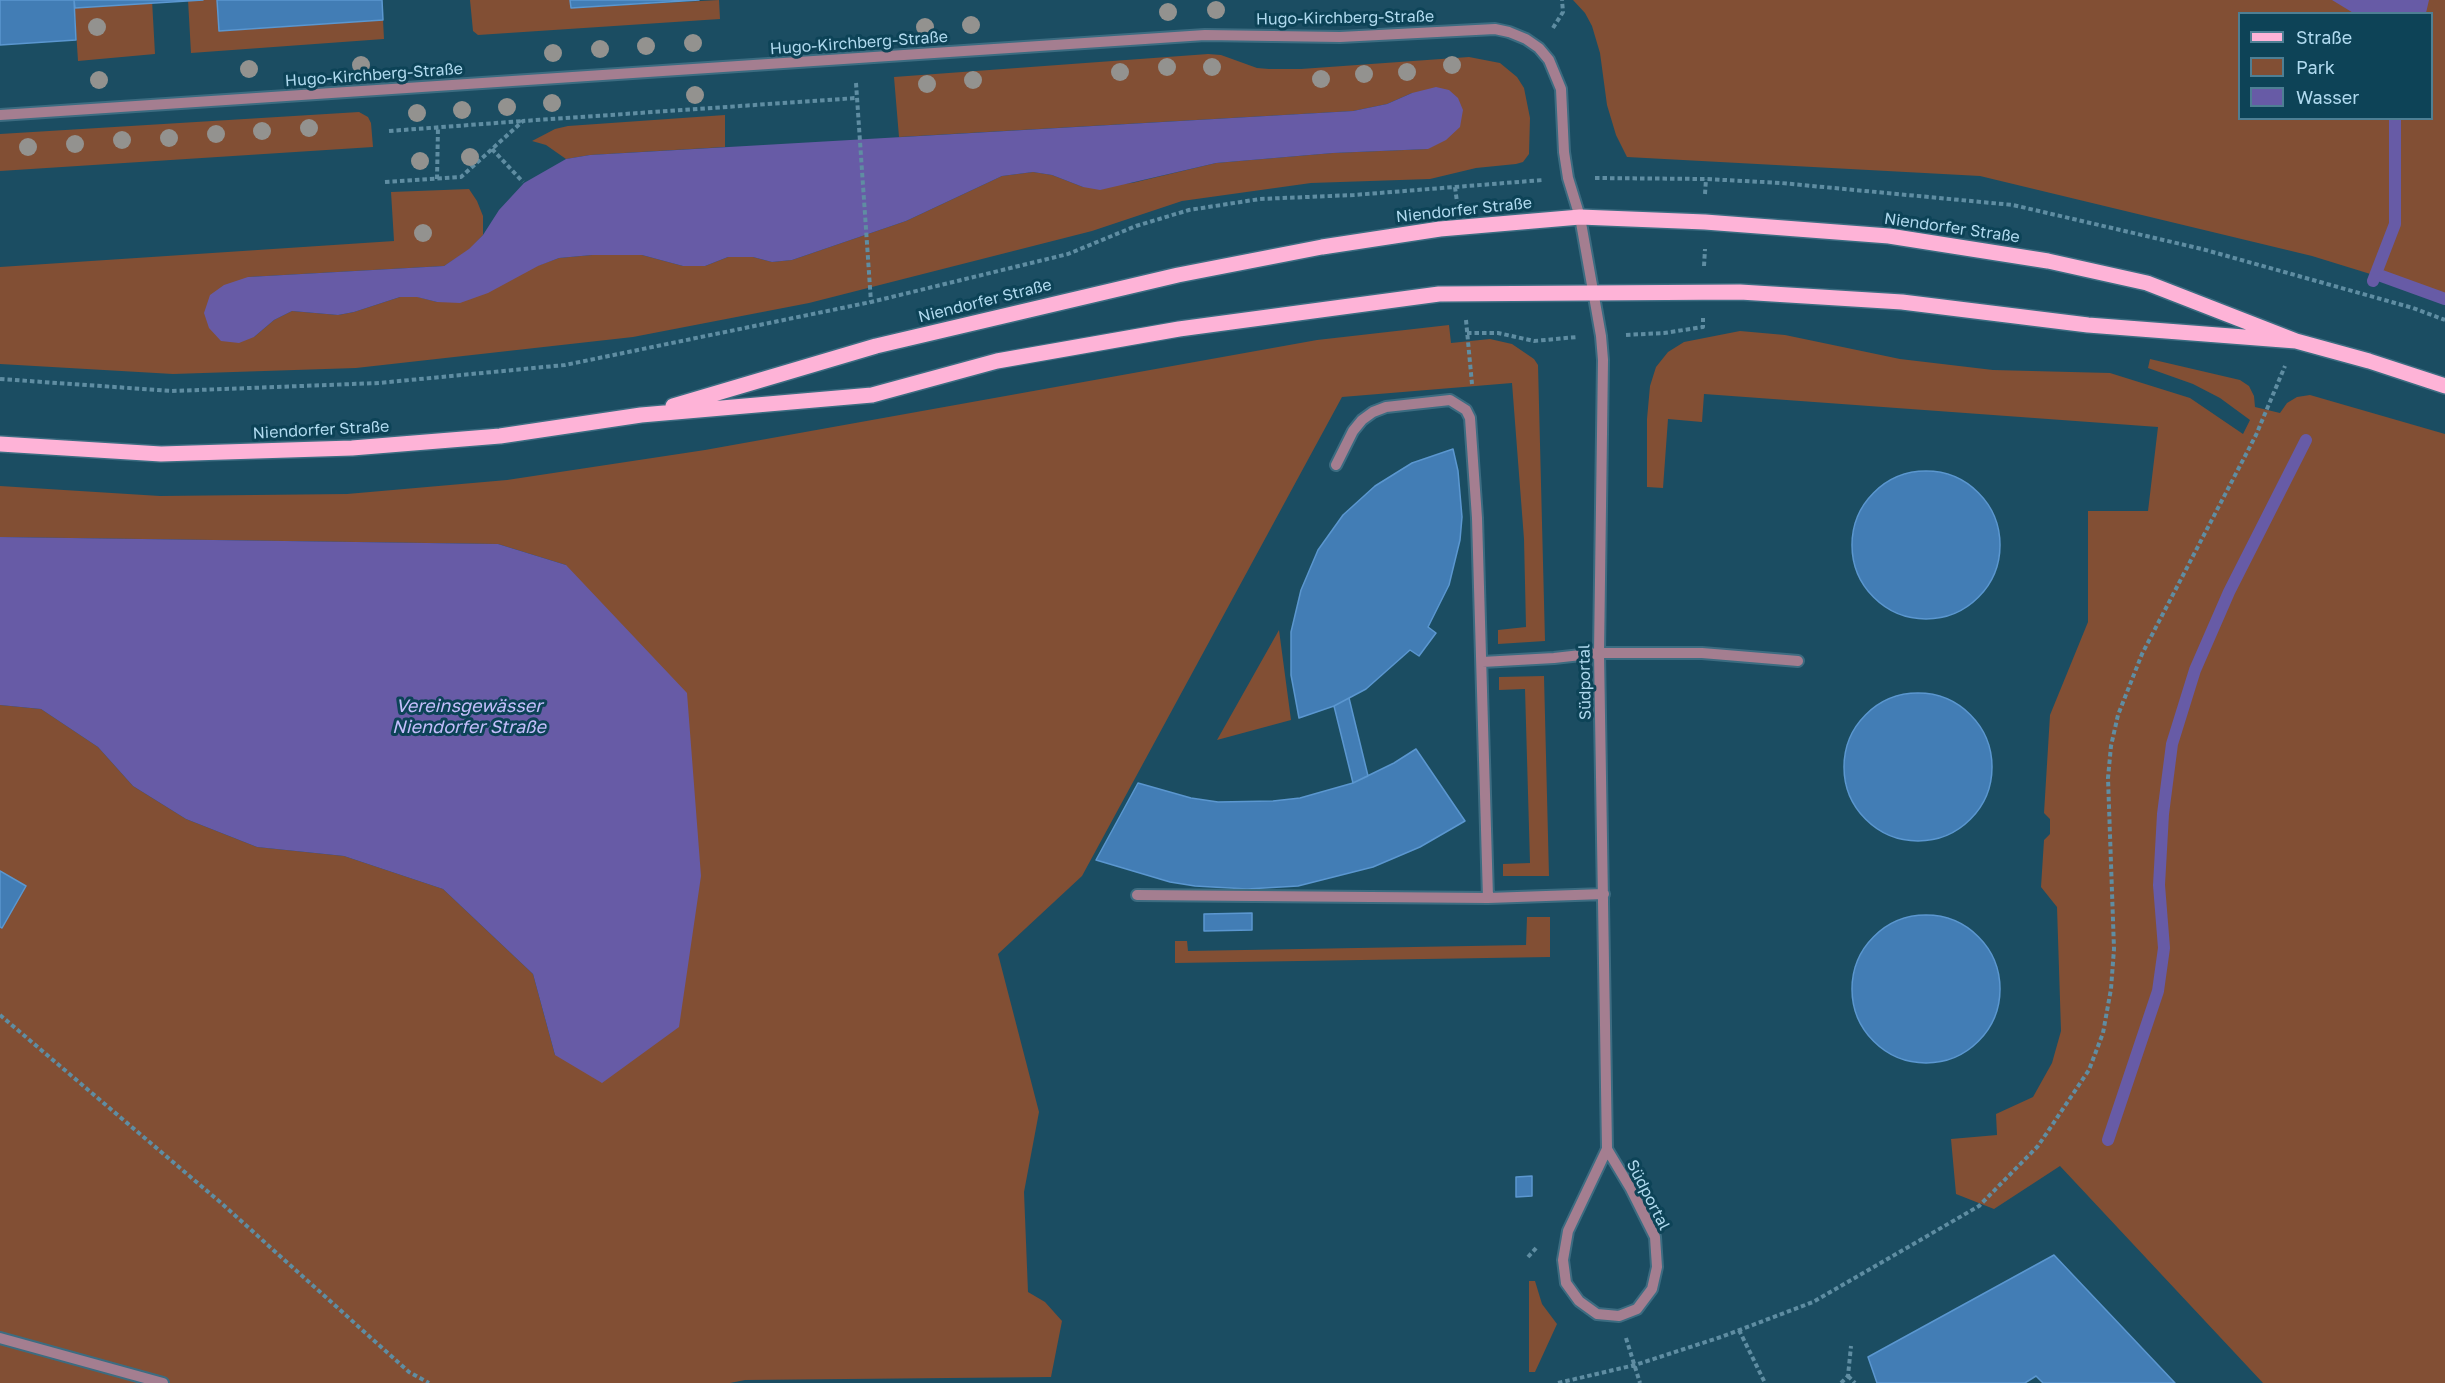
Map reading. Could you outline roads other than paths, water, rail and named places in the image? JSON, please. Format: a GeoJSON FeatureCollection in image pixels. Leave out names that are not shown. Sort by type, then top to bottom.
{"type":"FeatureCollection","features":[{"type":"Feature","properties":{"kind":"main road","name":"Niendorfer Straße"},"geometry":{"type":"LineString","coordinates":[[642,415],[876,346],[1144,282],[1334,245],[1440,229],[1580,217],[1705,222],[1889,236],[2048,261],[2147,283],[2296,341],[2369,361],[2445,386]]}},
{"type":"Feature","properties":{"kind":"main road","name":"Niendorfer Straße"},"geometry":{"type":"LineString","coordinates":[[0,444],[161,454],[352,448],[500,436],[642,415],[872,395],[1009,359],[1179,329],[1438,294],[1740,292],[1902,302],[2088,325],[2296,341]]}},
{"type":"Feature","properties":{"kind":"street","name":"Hugo-Kirchberg-Straße"},"geometry":{"type":"LineString","coordinates":[[0,115],[1204,35],[1340,37],[1479,29],[1509,32],[1526,39],[1539,48],[1549,60],[1561,89],[1564,152],[1568,178],[1580,217]]}},
{"type":"Feature","properties":{"kind":"street","name":"Südportal"},"geometry":{"type":"LineString","coordinates":[[1580,217],[1603,360],[1599,653],[1607,1149],[1568,1232],[1563,1260],[1566,1283],[1578,1301],[1597,1314],[1619,1316],[1637,1308],[1652,1288],[1657,1267],[1655,1237],[1631,1189],[1607,1149]]}},
{"type":"Feature","properties":{"kind":"street"},"geometry":{"type":"LineString","coordinates":[[1336,465],[1353,431],[1362,420],[1386,407],[1450,400],[1466,410],[1470,418],[1477,518],[1488,898]]}},
{"type":"Feature","properties":{"kind":"street"},"geometry":{"type":"LineString","coordinates":[[1482,662],[1599,653],[1702,653],[1798,661]]}},
{"type":"Feature","properties":{"kind":"street"},"geometry":{"type":"LineString","coordinates":[[1137,896],[1488,898],[1604,894]]}},
{"type":"Feature","properties":{"kind":"street"},"geometry":{"type":"LineString","coordinates":[[0,1338],[163,1383]]}},
{"type":"Feature","properties":{"kind":"water"},"geometry":{"type":"Polygon","coordinates":[[[2332,0],[2429,0],[2426,12],[2352,12],[2332,0]]]}},
{"type":"Feature","properties":{"kind":"water"},"geometry":{"type":"Polygon","coordinates":[[[1436,87],[1449,90],[1458,98],[1463,110],[1460,127],[1446,140],[1428,149],[1333,153],[1216,163],[1100,190],[1083,187],[1052,175],[1033,172],[1002,176],[906,221],[792,260],[772,262],[753,257],[728,257],[705,266],[683,266],[642,255],[592,255],[559,258],[538,266],[488,293],[460,303],[400,297],[338,315],[292,311],[274,320],[254,337],[239,343],[221,341],[209,328],[204,313],[210,295],[224,285],[248,277],[444,266],[469,249],[483,235],[499,210],[524,183],[566,159],[590,155],[1353,111],[1387,104],[1412,93],[1436,87]]]}},
{"type":"Feature","properties":{"kind":"water","name":"Vereinsgewässer Niendorfer Straße"},"geometry":{"type":"Polygon","coordinates":[[[0,537],[498,544],[566,565],[687,693],[701,876],[679,1027],[602,1083],[555,1055],[533,974],[443,889],[344,856],[257,847],[186,819],[133,786],[98,747],[41,709],[0,705],[0,537]]]}},
{"type":"Feature","properties":{"kind":"waterway"},"geometry":{"type":"LineString","coordinates":[[2373,281],[2395,224],[2395,120]]}},
{"type":"Feature","properties":{"kind":"waterway"},"geometry":{"type":"LineString","coordinates":[[2376,274],[2445,299]]}},
{"type":"Feature","properties":{"kind":"waterway"},"geometry":{"type":"LineString","coordinates":[[2108,1140],[2158,991],[2164,948],[2159,885],[2163,814],[2172,744],[2195,670],[2229,592],[2306,440]]}}]}
